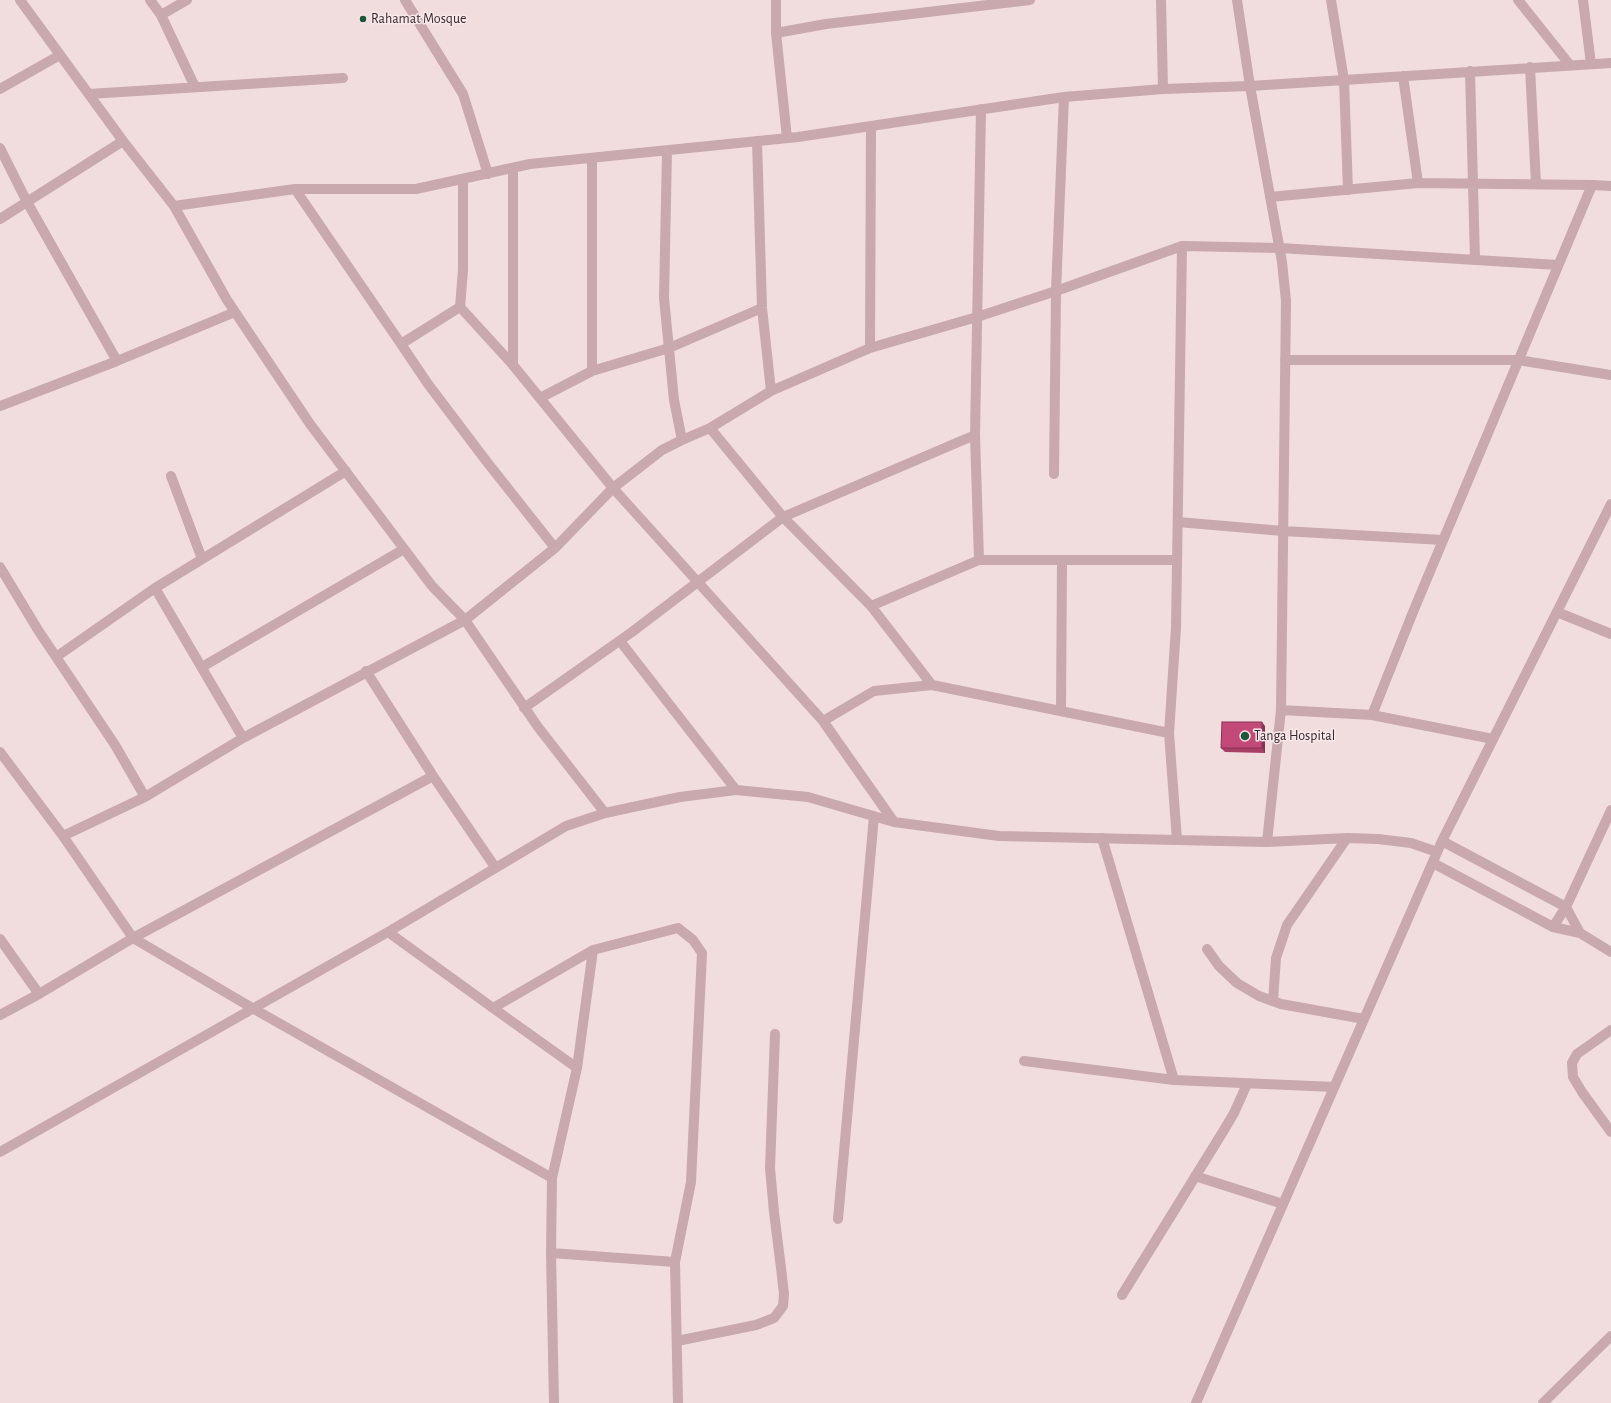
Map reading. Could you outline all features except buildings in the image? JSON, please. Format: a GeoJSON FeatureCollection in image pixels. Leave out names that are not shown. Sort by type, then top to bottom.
{"type":"FeatureCollection","features":[{"type":"Feature","properties":{"kind":"street"},"geometry":{"type":"LineString","coordinates":[[20,0],[123,141],[174,206],[235,312],[310,424],[432,586],[465,620],[524,708],[605,813]]}},
{"type":"Feature","properties":{"kind":"street"},"geometry":{"type":"LineString","coordinates":[[150,0],[161,15],[196,87]]}},
{"type":"Feature","properties":{"kind":"street"},"geometry":{"type":"LineString","coordinates":[[161,15],[187,0]]}},
{"type":"Feature","properties":{"kind":"street"},"geometry":{"type":"LineString","coordinates":[[405,0],[463,94],[488,174]]}},
{"type":"Feature","properties":{"kind":"street"},"geometry":{"type":"LineString","coordinates":[[776,0],[776,33],[787,138]]}},
{"type":"Feature","properties":{"kind":"street"},"geometry":{"type":"LineString","coordinates":[[776,33],[826,24],[1030,0]]}},
{"type":"Feature","properties":{"kind":"street"},"geometry":{"type":"LineString","coordinates":[[1161,0],[1163,89]]}},
{"type":"Feature","properties":{"kind":"street"},"geometry":{"type":"LineString","coordinates":[[1237,0],[1250,86],[1280,248],[1286,301],[1281,710],[1267,842]]}},
{"type":"Feature","properties":{"kind":"street"},"geometry":{"type":"LineString","coordinates":[[1331,0],[1344,80],[1348,190]]}},
{"type":"Feature","properties":{"kind":"street"},"geometry":{"type":"LineString","coordinates":[[1518,0],[1570,65]]}},
{"type":"Feature","properties":{"kind":"street"},"geometry":{"type":"LineString","coordinates":[[1583,0],[1591,64]]}},
{"type":"Feature","properties":{"kind":"street"},"geometry":{"type":"LineString","coordinates":[[0,89],[60,54]]}},
{"type":"Feature","properties":{"kind":"street"},"geometry":{"type":"LineString","coordinates":[[174,206],[295,189],[416,189],[530,164],[787,138],[1064,97],[1163,89],[1250,86],[1611,63]]}},
{"type":"Feature","properties":{"kind":"street"},"geometry":{"type":"LineString","coordinates":[[1530,67],[1536,184]]}},
{"type":"Feature","properties":{"kind":"street"},"geometry":{"type":"LineString","coordinates":[[1470,71],[1476,260]]}},
{"type":"Feature","properties":{"kind":"street"},"geometry":{"type":"LineString","coordinates":[[1403,76],[1418,183]]}},
{"type":"Feature","properties":{"kind":"street"},"geometry":{"type":"LineString","coordinates":[[89,94],[343,78]]}},
{"type":"Feature","properties":{"kind":"street"},"geometry":{"type":"LineString","coordinates":[[1054,474],[1056,291],[1064,97]]}},
{"type":"Feature","properties":{"kind":"street"},"geometry":{"type":"LineString","coordinates":[[979,560],[975,436],[981,110]]}},
{"type":"Feature","properties":{"kind":"street"},"geometry":{"type":"LineString","coordinates":[[870,348],[871,126]]}},
{"type":"Feature","properties":{"kind":"street"},"geometry":{"type":"LineString","coordinates":[[0,219],[123,141]]}},
{"type":"Feature","properties":{"kind":"street"},"geometry":{"type":"LineString","coordinates":[[757,141],[762,308],[771,391]]}},
{"type":"Feature","properties":{"kind":"street"},"geometry":{"type":"LineString","coordinates":[[0,148],[27,202],[116,361]]}},
{"type":"Feature","properties":{"kind":"street"},"geometry":{"type":"LineString","coordinates":[[667,151],[664,298],[674,400],[682,440]]}},
{"type":"Feature","properties":{"kind":"street"},"geometry":{"type":"LineString","coordinates":[[592,158],[592,372]]}},
{"type":"Feature","properties":{"kind":"street"},"geometry":{"type":"LineString","coordinates":[[513,168],[513,365]]}},
{"type":"Feature","properties":{"kind":"street"},"geometry":{"type":"LineString","coordinates":[[463,179],[463,270],[460,307],[513,365],[613,488],[823,721],[894,822]]}},
{"type":"Feature","properties":{"kind":"street"},"geometry":{"type":"LineString","coordinates":[[1270,197],[1418,183],[1592,184],[1611,186]]}},
{"type":"Feature","properties":{"kind":"street"},"geometry":{"type":"LineString","coordinates":[[1372,715],[1443,540],[1592,184]]}},
{"type":"Feature","properties":{"kind":"street"},"geometry":{"type":"LineString","coordinates":[[295,189],[428,384],[555,548]]}},
{"type":"Feature","properties":{"kind":"street"},"geometry":{"type":"LineString","coordinates":[[1177,840],[1169,733],[1176,628],[1182,246]]}},
{"type":"Feature","properties":{"kind":"street"},"geometry":{"type":"LineString","coordinates":[[63,836],[145,796],[243,738],[366,671],[465,620],[555,548],[613,488],[662,450],[710,428],[771,391],[870,348],[977,317],[1056,291],[1182,246],[1280,248],[1558,265]]}},
{"type":"Feature","properties":{"kind":"street"},"geometry":{"type":"LineString","coordinates":[[402,344],[460,307]]}},
{"type":"Feature","properties":{"kind":"street"},"geometry":{"type":"LineString","coordinates":[[540,398],[592,372],[669,348],[762,308]]}},
{"type":"Feature","properties":{"kind":"street"},"geometry":{"type":"LineString","coordinates":[[0,406],[116,361],[235,312]]}},
{"type":"Feature","properties":{"kind":"street"},"geometry":{"type":"LineString","coordinates":[[1285,360],[1518,360],[1611,375]]}},
{"type":"Feature","properties":{"kind":"street"},"geometry":{"type":"LineString","coordinates":[[710,428],[783,517],[871,606],[932,685]]}},
{"type":"Feature","properties":{"kind":"street"},"geometry":{"type":"LineString","coordinates":[[524,708],[620,641],[783,517],[975,436]]}},
{"type":"Feature","properties":{"kind":"street"},"geometry":{"type":"LineString","coordinates":[[56,657],[155,588],[346,472]]}},
{"type":"Feature","properties":{"kind":"street"},"geometry":{"type":"LineString","coordinates":[[171,476],[202,559]]}},
{"type":"Feature","properties":{"kind":"street"},"geometry":{"type":"LineString","coordinates":[[1196,1403],[1442,841],[1611,504]]}},
{"type":"Feature","properties":{"kind":"street"},"geometry":{"type":"LineString","coordinates":[[1178,522],[1283,531],[1443,540]]}},
{"type":"Feature","properties":{"kind":"street"},"geometry":{"type":"LineString","coordinates":[[202,667],[404,549]]}},
{"type":"Feature","properties":{"kind":"street"},"geometry":{"type":"LineString","coordinates":[[871,606],[979,560],[1177,560]]}},
{"type":"Feature","properties":{"kind":"street"},"geometry":{"type":"LineString","coordinates":[[1061,711],[1062,560]]}},
{"type":"Feature","properties":{"kind":"street"},"geometry":{"type":"LineString","coordinates":[[0,567],[38,630],[115,745],[145,796]]}},
{"type":"Feature","properties":{"kind":"street"},"geometry":{"type":"LineString","coordinates":[[155,588],[243,738]]}},
{"type":"Feature","properties":{"kind":"street"},"geometry":{"type":"LineString","coordinates":[[1557,612],[1611,634]]}},
{"type":"Feature","properties":{"kind":"street"},"geometry":{"type":"LineString","coordinates":[[620,641],[736,790]]}},
{"type":"Feature","properties":{"kind":"street"},"geometry":{"type":"LineString","coordinates":[[366,671],[433,776],[495,867]]}},
{"type":"Feature","properties":{"kind":"street"},"geometry":{"type":"LineString","coordinates":[[823,721],[874,691],[932,685],[1169,733]]}},
{"type":"Feature","properties":{"kind":"street"},"geometry":{"type":"LineString","coordinates":[[1281,710],[1372,715],[1493,739]]}},
{"type":"Feature","properties":{"kind":"street"},"geometry":{"type":"LineString","coordinates":[[0,752],[63,836],[133,938],[254,1009],[552,1178]]}},
{"type":"Feature","properties":{"kind":"street"},"geometry":{"type":"LineString","coordinates":[[0,1015],[39,994],[133,938],[433,776]]}},
{"type":"Feature","properties":{"kind":"street"},"geometry":{"type":"LineString","coordinates":[[0,1152],[388,932],[566,826],[605,813],[680,797],[736,790],[808,797],[894,822],[999,836],[1267,842],[1347,838],[1378,839],[1411,843],[1437,852]]}},
{"type":"Feature","properties":{"kind":"street"},"geometry":{"type":"LineString","coordinates":[[1553,927],[1566,907],[1611,810]]}},
{"type":"Feature","properties":{"kind":"street"},"geometry":{"type":"LineString","coordinates":[[838,1219],[874,816]]}},
{"type":"Feature","properties":{"kind":"street"},"geometry":{"type":"LineString","coordinates":[[1102,838],[1174,1080]]}},
{"type":"Feature","properties":{"kind":"street"},"geometry":{"type":"LineString","coordinates":[[1273,1001],[1276,958],[1287,925],[1347,838]]}},
{"type":"Feature","properties":{"kind":"street"},"geometry":{"type":"LineString","coordinates":[[1442,841],[1566,907],[1580,933]]}},
{"type":"Feature","properties":{"kind":"street"},"geometry":{"type":"LineString","coordinates":[[1433,862],[1553,927],[1580,933],[1611,952]]}},
{"type":"Feature","properties":{"kind":"street"},"geometry":{"type":"LineString","coordinates":[[493,1008],[593,950],[678,928],[693,940],[702,953],[691,1182],[675,1262],[678,1403]]}},
{"type":"Feature","properties":{"kind":"street"},"geometry":{"type":"LineString","coordinates":[[388,932],[577,1068]]}},
{"type":"Feature","properties":{"kind":"street"},"geometry":{"type":"LineString","coordinates":[[0,939],[39,994]]}},
{"type":"Feature","properties":{"kind":"street"},"geometry":{"type":"LineString","coordinates":[[1207,949],[1219,966],[1237,983],[1259,996],[1281,1004],[1364,1019]]}},
{"type":"Feature","properties":{"kind":"street"},"geometry":{"type":"LineString","coordinates":[[554,1403],[551,1253],[552,1178],[577,1068],[593,950]]}},
{"type":"Feature","properties":{"kind":"street"},"geometry":{"type":"LineString","coordinates":[[1611,1030],[1577,1054],[1572,1063],[1573,1077],[1611,1132]]}},
{"type":"Feature","properties":{"kind":"street"},"geometry":{"type":"LineString","coordinates":[[677,1341],[756,1325],[774,1318],[783,1306],[784,1294],[782,1268],[774,1212],[770,1168],[775,1034]]}},
{"type":"Feature","properties":{"kind":"street"},"geometry":{"type":"LineString","coordinates":[[1024,1061],[1174,1080],[1334,1088]]}},
{"type":"Feature","properties":{"kind":"street"},"geometry":{"type":"LineString","coordinates":[[1122,1295],[1234,1113],[1247,1084]]}},
{"type":"Feature","properties":{"kind":"street"},"geometry":{"type":"LineString","coordinates":[[1195,1176],[1283,1204]]}},
{"type":"Feature","properties":{"kind":"street"},"geometry":{"type":"LineString","coordinates":[[551,1253],[675,1262]]}},
{"type":"Feature","properties":{"kind":"street"},"geometry":{"type":"LineString","coordinates":[[1543,1403],[1611,1336]]}},
{"type":"Feature","properties":{"kind":"place","name":"Rahamat Mosque"},"geometry":{"type":"Point","coordinates":[363,19]}},
{"type":"Feature","properties":{"kind":"place","name":"Tanga Hospital"},"geometry":{"type":"Point","coordinates":[1245,736]}}]}
